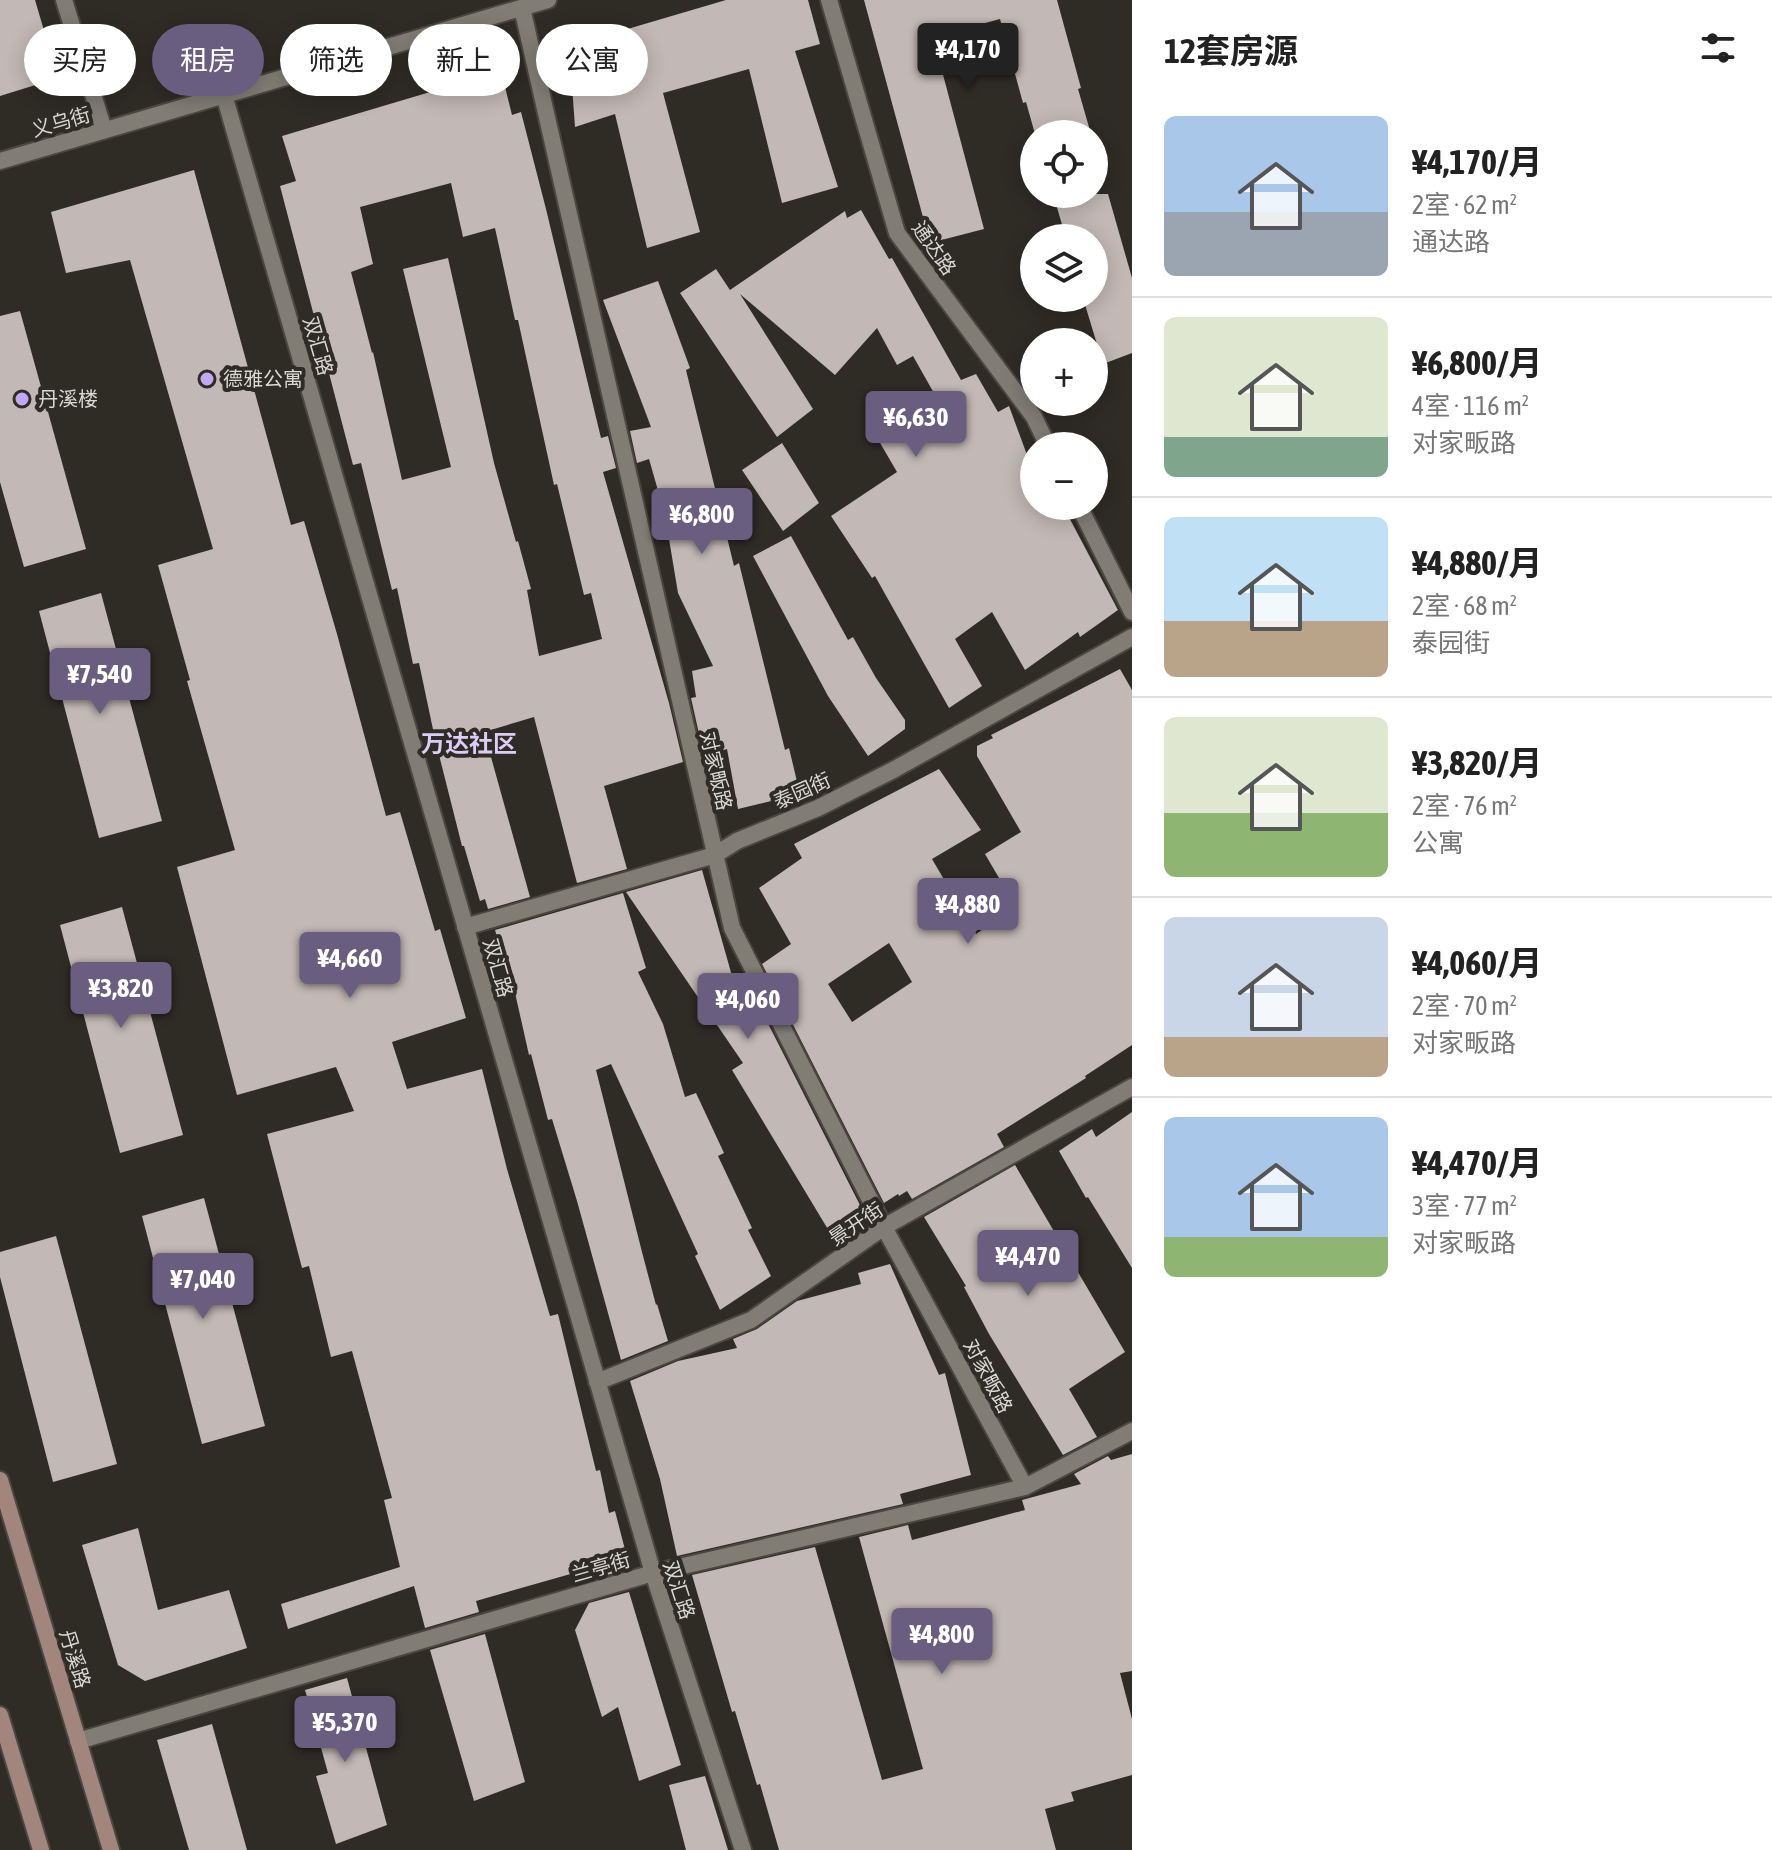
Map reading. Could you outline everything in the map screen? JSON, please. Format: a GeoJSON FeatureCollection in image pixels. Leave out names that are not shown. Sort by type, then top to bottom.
{"type":"FeatureCollection","features":[{"type":"Feature","properties":{"kind":"main road","name":"丹溪路"},"geometry":{"type":"LineString","coordinates":[[0,1480],[111,1850]]}},
{"type":"Feature","properties":{"kind":"main road"},"geometry":{"type":"LineString","coordinates":[[0,1715],[41,1850]]}},
{"type":"Feature","properties":{"kind":"street"},"geometry":{"type":"LineString","coordinates":[[64,0],[104,130]]}},
{"type":"Feature","properties":{"kind":"street","name":"义乌街"},"geometry":{"type":"LineString","coordinates":[[264,83],[548,0]]}},
{"type":"Feature","properties":{"kind":"street","name":"通达路"},"geometry":{"type":"LineString","coordinates":[[829,0],[897,233],[1034,417],[1041,432]]}},
{"type":"Feature","properties":{"kind":"street","name":"对家畈路"},"geometry":{"type":"LineString","coordinates":[[522,8],[732,928],[884,1227],[1025,1487]]}},
{"type":"Feature","properties":{"kind":"street","name":"义乌街"},"geometry":{"type":"LineString","coordinates":[[0,161],[221,96]]}},
{"type":"Feature","properties":{"kind":"street","name":"双汇路"},"geometry":{"type":"LineString","coordinates":[[224,96],[653,1573],[743,1850]]}},
{"type":"Feature","properties":{"kind":"street"},"geometry":{"type":"LineString","coordinates":[[1086,520],[1132,612]]}},
{"type":"Feature","properties":{"kind":"street","name":"泰园街"},"geometry":{"type":"LineString","coordinates":[[465,927],[715,855],[737,841],[818,808],[895,769],[1132,637]]}},
{"type":"Feature","properties":{"kind":"street","name":"景开街"},"geometry":{"type":"LineString","coordinates":[[597,1382],[751,1320],[884,1227],[1132,1087]]}},
{"type":"Feature","properties":{"kind":"street","name":"兰亭街"},"geometry":{"type":"LineString","coordinates":[[78,1741],[653,1573],[1025,1487],[1132,1431]]}},
{"type":"Feature","properties":{"kind":"building"},"geometry":{"type":"Polygon","coordinates":[[[0,0],[35,0],[42,24],[24,24],[24,89],[0,96],[0,0]]]}},
{"type":"Feature","properties":{"kind":"building"},"geometry":{"type":"Polygon","coordinates":[[[726,0],[808,0],[820,44],[795,51],[838,187],[782,203],[749,69],[663,93],[700,232],[647,248],[615,114],[575,127],[573,96],[648,96],[648,24],[645,24],[726,0]]]}},
{"type":"Feature","properties":{"kind":"building"},"geometry":{"type":"Polygon","coordinates":[[[864,0],[1057,0],[1087,120],[1031,120],[1026,102],[1023,103],[1000,19],[933,37],[984,229],[930,243],[864,0]]]}},
{"type":"Feature","properties":{"kind":"building"},"geometry":{"type":"Polygon","coordinates":[[[417,96],[507,96],[512,115],[521,112],[601,438],[608,436],[616,468],[603,472],[683,762],[604,786],[627,869],[577,883],[534,717],[484,732],[530,897],[488,909],[485,899],[480,901],[462,846],[419,663],[413,664],[397,588],[392,590],[361,463],[353,465],[280,186],[296,181],[282,136],[417,96]],[[451,183],[360,207],[373,264],[351,272],[402,480],[451,467],[403,269],[448,258],[494,463],[531,589],[527,590],[539,656],[602,639],[591,593],[584,595],[557,484],[554,485],[495,228],[463,237],[451,183]]]}},
{"type":"Feature","properties":{"kind":"building"},"geometry":{"type":"Polygon","coordinates":[[[194,170],[291,525],[304,521],[386,816],[400,812],[435,931],[440,929],[466,1018],[392,1042],[407,1089],[482,1069],[507,1169],[550,1316],[558,1314],[596,1471],[600,1470],[609,1513],[615,1511],[629,1565],[621,1567],[622,1571],[603,1576],[605,1572],[575,1580],[574,1573],[476,1601],[479,1612],[425,1628],[414,1586],[288,1629],[281,1604],[400,1567],[384,1500],[392,1498],[352,1351],[331,1357],[309,1266],[302,1268],[267,1134],[354,1111],[336,1067],[237,1095],[177,867],[235,850],[158,565],[213,549],[130,260],[66,273],[51,212],[194,170]]]}},
{"type":"Feature","properties":{"kind":"building"},"geometry":{"type":"Polygon","coordinates":[[[1108,194],[1132,278],[1132,353],[1108,362],[1108,328],[1092,328],[1087,312],[1108,312],[1108,224],[1062,224],[1057,208],[1108,208],[1108,194]]]}},
{"type":"Feature","properties":{"kind":"building"},"geometry":{"type":"Polygon","coordinates":[[[861,210],[961,380],[976,374],[998,412],[1009,406],[1020,436],[1020,520],[1070,520],[1118,610],[1080,637],[1078,632],[1025,670],[992,612],[955,639],[982,686],[949,708],[875,576],[872,578],[831,516],[897,472],[876,436],[935,395],[913,356],[897,365],[877,328],[835,375],[740,294],[813,409],[777,437],[680,293],[716,269],[730,290],[845,211],[847,218],[861,210]]]}},
{"type":"Feature","properties":{"kind":"building"},"geometry":{"type":"Polygon","coordinates":[[[658,281],[690,368],[686,370],[734,566],[739,563],[785,750],[789,748],[800,794],[738,809],[727,749],[704,756],[691,698],[696,697],[692,671],[713,666],[678,593],[665,515],[649,459],[637,463],[630,431],[651,427],[603,300],[658,281]]]}},
{"type":"Feature","properties":{"kind":"building","name":"丹溪楼"},"geometry":{"type":"Polygon","coordinates":[[[20,311],[86,549],[24,567],[0,482],[0,316],[20,311]]]}},
{"type":"Feature","properties":{"kind":"building"},"geometry":{"type":"Polygon","coordinates":[[[782,443],[819,503],[783,531],[742,470],[782,443]]]}},
{"type":"Feature","properties":{"kind":"building"},"geometry":{"type":"Polygon","coordinates":[[[791,536],[848,640],[853,637],[905,720],[905,729],[868,756],[828,696],[753,556],[791,536]]]}},
{"type":"Feature","properties":{"kind":"building"},"geometry":{"type":"Polygon","coordinates":[[[101,593],[162,821],[99,838],[39,611],[101,593]]]}},
{"type":"Feature","properties":{"kind":"building"},"geometry":{"type":"Polygon","coordinates":[[[1120,669],[1132,690],[1132,1045],[997,1134],[1004,1147],[912,1199],[907,1191],[884,1203],[762,964],[791,944],[759,888],[802,858],[794,844],[939,769],[981,830],[932,859],[976,934],[1016,907],[985,854],[1021,832],[977,756],[977,746],[993,738],[991,735],[1120,669]],[[889,943],[828,984],[852,1022],[912,982],[889,943]]]}},
{"type":"Feature","properties":{"kind":"building"},"geometry":{"type":"Polygon","coordinates":[[[702,870],[734,983],[744,976],[865,1215],[832,1236],[732,1070],[743,1063],[626,892],[702,870]]]}},
{"type":"Feature","properties":{"kind":"building"},"geometry":{"type":"Polygon","coordinates":[[[623,893],[646,968],[638,972],[663,1024],[685,1097],[696,1093],[724,1153],[718,1156],[752,1228],[748,1230],[771,1276],[720,1310],[695,1256],[698,1254],[611,1064],[596,1070],[668,1341],[621,1360],[577,1201],[529,1055],[511,975],[495,930],[623,893]]]}},
{"type":"Feature","properties":{"kind":"building"},"geometry":{"type":"Polygon","coordinates":[[[122,907],[183,1135],[120,1153],[60,925],[122,907]]]}},
{"type":"Feature","properties":{"kind":"building"},"geometry":{"type":"Polygon","coordinates":[[[1132,1112],[1132,1268],[1059,1151],[1092,1129],[1096,1137],[1132,1112]]]}},
{"type":"Feature","properties":{"kind":"building"},"geometry":{"type":"Polygon","coordinates":[[[1015,1165],[1125,1352],[1069,1389],[1097,1437],[1063,1455],[989,1334],[966,1286],[924,1217],[1015,1165]]]}},
{"type":"Feature","properties":{"kind":"building"},"geometry":{"type":"Polygon","coordinates":[[[204,1198],[265,1426],[202,1444],[142,1216],[204,1198]]]}},
{"type":"Feature","properties":{"kind":"building"},"geometry":{"type":"Polygon","coordinates":[[[56,1236],[117,1464],[53,1482],[0,1277],[0,1252],[56,1236]]]}},
{"type":"Feature","properties":{"kind":"building"},"geometry":{"type":"Polygon","coordinates":[[[890,1264],[939,1375],[945,1373],[971,1475],[900,1494],[903,1504],[677,1556],[660,1479],[630,1381],[678,1361],[737,1348],[733,1339],[757,1329],[797,1301],[861,1284],[858,1273],[890,1264]]]}},
{"type":"Feature","properties":{"kind":"building"},"geometry":{"type":"Polygon","coordinates":[[[1132,1454],[1132,1671],[1120,1673],[1132,1719],[1132,1775],[1071,1792],[1074,1801],[1045,1809],[1056,1850],[779,1850],[760,1784],[757,1785],[735,1711],[732,1712],[692,1575],[815,1547],[882,1780],[923,1769],[859,1537],[908,1525],[912,1540],[1025,1510],[1022,1500],[1081,1484],[1074,1474],[1108,1456],[1111,1460],[1132,1454]]]}},
{"type":"Feature","properties":{"kind":"building"},"geometry":{"type":"Polygon","coordinates":[[[138,1528],[158,1610],[229,1590],[247,1648],[145,1681],[118,1665],[82,1545],[138,1528]]]}},
{"type":"Feature","properties":{"kind":"building"},"geometry":{"type":"Polygon","coordinates":[[[629,1592],[681,1765],[639,1781],[618,1707],[602,1717],[575,1630],[589,1603],[629,1592]]]}},
{"type":"Feature","properties":{"kind":"building"},"geometry":{"type":"Polygon","coordinates":[[[485,1634],[525,1782],[474,1801],[430,1650],[485,1634]]]}},
{"type":"Feature","properties":{"kind":"building"},"geometry":{"type":"Polygon","coordinates":[[[347,1678],[387,1825],[336,1844],[316,1776],[328,1773],[305,1690],[347,1678]]]}},
{"type":"Feature","properties":{"kind":"building"},"geometry":{"type":"Polygon","coordinates":[[[212,1724],[247,1850],[189,1850],[157,1740],[212,1724]]]}},
{"type":"Feature","properties":{"kind":"building"},"geometry":{"type":"Polygon","coordinates":[[[705,1776],[728,1850],[686,1850],[669,1785],[705,1776]]]}},
{"type":"Feature","properties":{"kind":"place","name":"德雅公寓"},"geometry":{"type":"Point","coordinates":[207,379]}},
{"type":"Feature","properties":{"kind":"place","name":"丹溪楼"},"geometry":{"type":"Point","coordinates":[22,399]}},
{"type":"Feature","properties":{"kind":"district","name":"万达社区"},"geometry":{"type":"Point","coordinates":[469,744]}}]}
